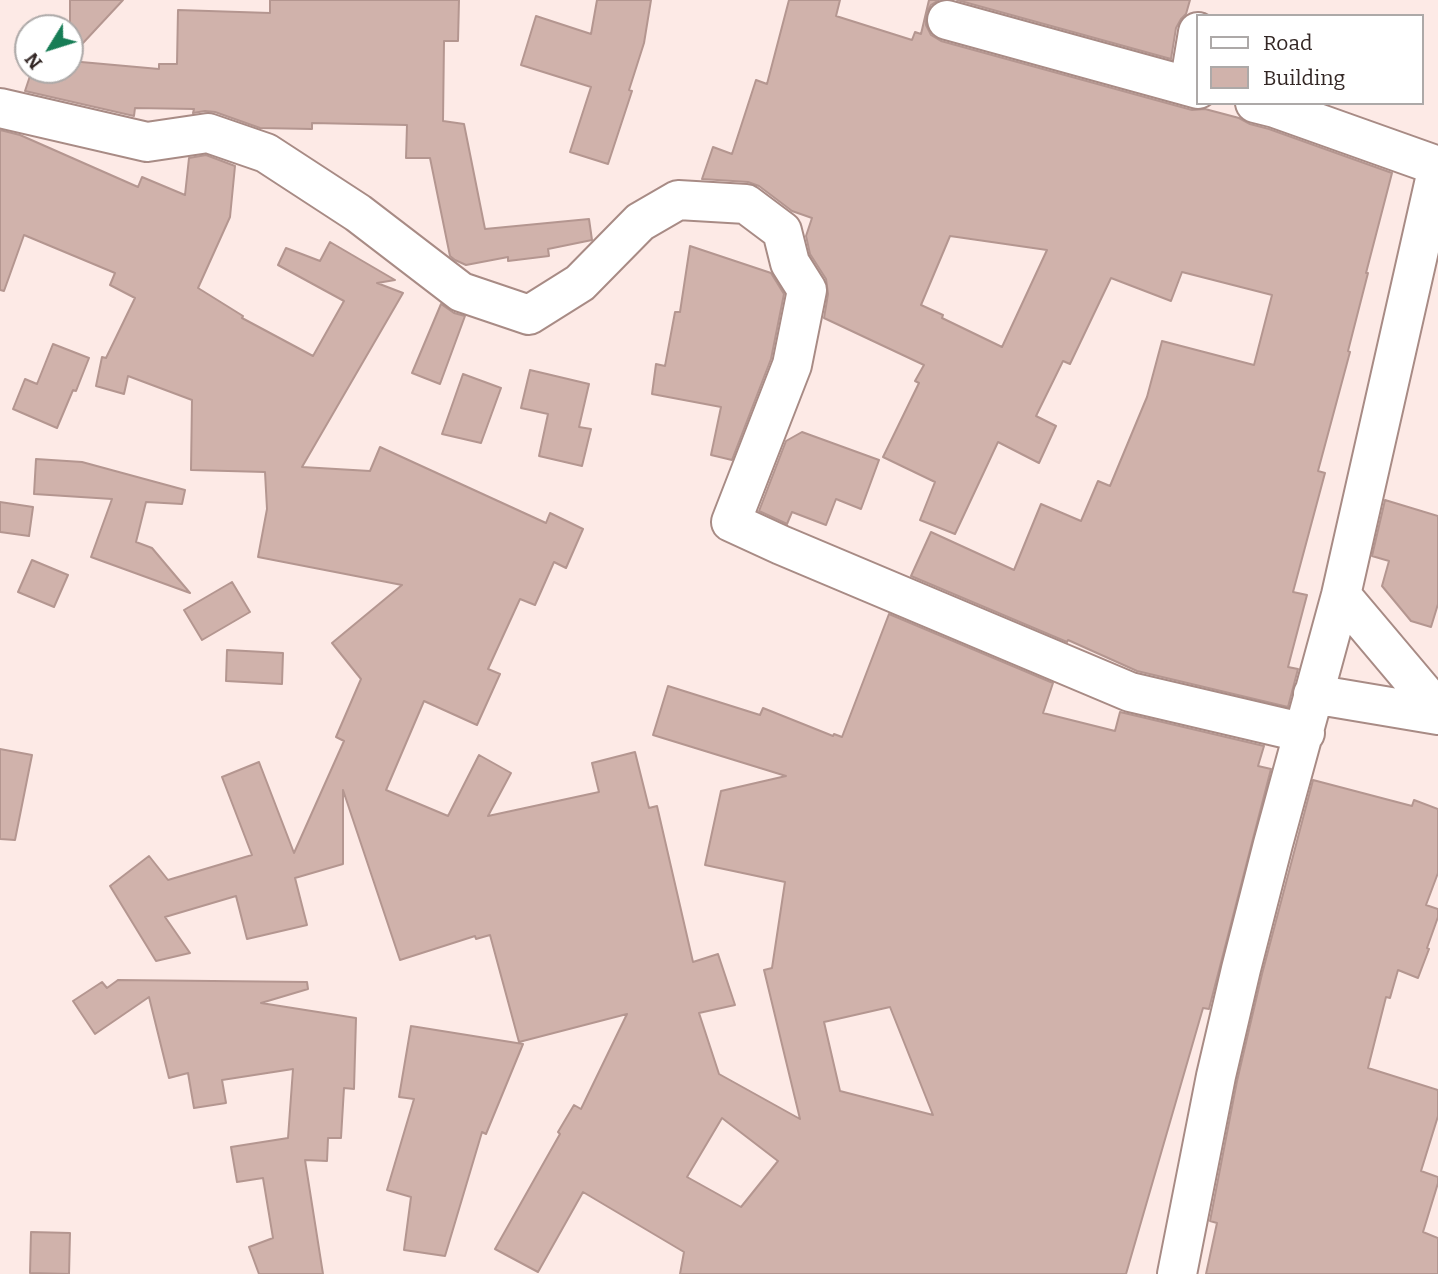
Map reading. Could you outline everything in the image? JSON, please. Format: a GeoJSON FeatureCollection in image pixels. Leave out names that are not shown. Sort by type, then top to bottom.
{"type":"FeatureCollection","features":[{"type":"Feature","properties":{"kind":"street"},"geometry":{"type":"LineString","coordinates":[[947,20],[1193,87],[1196,54]]}},
{"type":"Feature","properties":{"kind":"street"},"geometry":{"type":"LineString","coordinates":[[1177,1274],[1216,1076],[1235,996],[1428,254],[1438,166],[1263,105]]}},
{"type":"Feature","properties":{"kind":"street"},"geometry":{"type":"LineString","coordinates":[[0,108],[147,142],[208,133],[266,153],[358,213],[461,292],[529,315],[580,283],[640,222],[678,200],[746,204],[782,231],[790,262],[807,290],[792,365],[732,522],[1130,692],[1305,733]]}},
{"type":"Feature","properties":{"kind":"street"},"geometry":{"type":"LineString","coordinates":[[1341,595],[1438,712]]}},
{"type":"Feature","properties":{"kind":"street"},"geometry":{"type":"LineString","coordinates":[[1314,694],[1438,712]]}},
{"type":"Feature","properties":{"kind":"building"},"geometry":{"type":"Polygon","coordinates":[[[70,0],[123,0],[84,42],[84,14],[70,14],[70,0]]]}},
{"type":"Feature","properties":{"kind":"building"},"geometry":{"type":"Polygon","coordinates":[[[270,0],[459,0],[458,41],[444,41],[443,121],[464,124],[485,229],[589,219],[592,240],[548,249],[549,256],[508,261],[508,257],[466,265],[455,260],[450,256],[430,158],[406,158],[407,125],[312,123],[312,129],[260,128],[215,112],[135,108],[134,116],[25,91],[27,84],[84,84],[84,62],[159,69],[159,64],[177,64],[178,10],[270,13],[270,0]]]}},
{"type":"Feature","properties":{"kind":"building"},"geometry":{"type":"Polygon","coordinates":[[[597,0],[651,0],[644,43],[629,90],[632,91],[608,164],[570,152],[591,87],[521,65],[536,16],[591,34],[597,0]]]}},
{"type":"Feature","properties":{"kind":"building"},"geometry":{"type":"Polygon","coordinates":[[[789,0],[840,0],[836,16],[912,40],[915,32],[921,34],[929,0],[939,0],[931,5],[926,14],[926,25],[931,35],[941,41],[1192,110],[1205,109],[1239,118],[1392,173],[1366,273],[1348,351],[1350,352],[1318,471],[1325,473],[1293,592],[1307,595],[1288,667],[1298,669],[1288,707],[1137,671],[911,576],[931,532],[1014,570],[1041,504],[1081,521],[1098,481],[1110,486],[1147,397],[1162,341],[1254,365],[1272,295],[1182,272],[1171,301],[1111,278],[1070,364],[1063,361],[1036,416],[1056,426],[1039,463],[998,442],[955,534],[920,520],[935,482],[883,457],[919,383],[915,381],[924,365],[824,318],[828,294],[826,279],[810,254],[806,236],[812,218],[792,211],[759,186],[748,182],[702,179],[713,147],[732,154],[756,80],[767,84],[789,0]],[[950,236],[921,305],[1002,347],[1047,250],[950,236]]]}},
{"type":"Feature","properties":{"kind":"building"},"geometry":{"type":"Polygon","coordinates":[[[957,0],[1190,0],[1186,14],[1176,28],[1171,59],[957,0]]]}},
{"type":"Feature","properties":{"kind":"building"},"geometry":{"type":"Polygon","coordinates":[[[0,130],[20,135],[138,187],[142,177],[185,195],[189,158],[206,155],[235,166],[230,217],[198,288],[243,316],[242,318],[313,356],[344,301],[278,265],[286,248],[320,261],[330,242],[395,280],[377,283],[403,293],[302,467],[370,471],[380,447],[546,523],[550,513],[583,529],[566,568],[554,562],[535,605],[520,599],[488,669],[500,674],[477,725],[424,701],[386,790],[448,816],[479,755],[511,773],[488,816],[599,792],[592,763],[635,752],[649,808],[657,806],[693,962],[718,954],[735,1005],[699,1013],[719,1074],[800,1119],[764,970],[772,968],[785,882],[705,865],[721,791],[786,776],[653,735],[668,686],[760,715],[763,708],[833,736],[842,737],[889,614],[1053,683],[1043,713],[1115,731],[1120,712],[1264,746],[1258,766],[1271,769],[1209,1009],[1203,1008],[1126,1274],[680,1274],[684,1252],[583,1192],[538,1272],[495,1249],[574,1105],[581,1109],[627,1014],[519,1042],[490,935],[476,939],[475,936],[400,960],[343,790],[343,864],[295,878],[307,925],[247,939],[236,896],[165,917],[190,953],[156,961],[110,886],[149,856],[168,880],[252,855],[222,777],[259,762],[294,853],[344,741],[336,737],[361,679],[332,643],[402,585],[258,557],[267,509],[265,472],[191,470],[192,400],[128,376],[124,394],[96,386],[102,357],[106,358],[135,298],[110,285],[115,273],[24,235],[4,291],[0,290],[0,130]],[[890,1007],[824,1022],[840,1091],[933,1115],[890,1007]],[[722,1118],[687,1177],[741,1207],[778,1161],[722,1118]]]}},
{"type":"Feature","properties":{"kind":"building"},"geometry":{"type":"Polygon","coordinates":[[[690,246],[771,273],[784,294],[771,359],[732,460],[711,455],[721,407],[652,394],[656,364],[665,366],[675,312],[680,312],[690,246]]]}},
{"type":"Feature","properties":{"kind":"building"},"geometry":{"type":"Polygon","coordinates":[[[441,304],[454,313],[465,316],[440,384],[412,373],[441,304]]]}},
{"type":"Feature","properties":{"kind":"building"},"geometry":{"type":"Polygon","coordinates":[[[53,344],[89,358],[57,428],[13,409],[25,379],[37,384],[53,344]]]}},
{"type":"Feature","properties":{"kind":"building"},"geometry":{"type":"Polygon","coordinates":[[[530,370],[589,384],[579,427],[591,429],[582,466],[539,456],[548,414],[521,408],[530,370]]]}},
{"type":"Feature","properties":{"kind":"building"},"geometry":{"type":"Polygon","coordinates":[[[463,374],[501,388],[481,443],[442,434],[463,374]]]}},
{"type":"Feature","properties":{"kind":"building"},"geometry":{"type":"Polygon","coordinates":[[[802,432],[879,460],[861,509],[836,499],[826,525],[792,512],[787,524],[759,511],[786,441],[802,432]]]}},
{"type":"Feature","properties":{"kind":"building"},"geometry":{"type":"Polygon","coordinates":[[[36,459],[82,462],[185,490],[182,504],[146,502],[136,542],[152,548],[190,593],[91,557],[112,499],[34,494],[36,459]]]}},
{"type":"Feature","properties":{"kind":"building"},"geometry":{"type":"Polygon","coordinates":[[[1385,500],[1438,516],[1438,604],[1431,627],[1411,621],[1382,586],[1389,561],[1372,556],[1385,500]]]}},
{"type":"Feature","properties":{"kind":"building"},"geometry":{"type":"Polygon","coordinates":[[[0,502],[33,507],[29,536],[0,532],[0,502]]]}},
{"type":"Feature","properties":{"kind":"building"},"geometry":{"type":"Polygon","coordinates":[[[32,560],[68,575],[54,607],[18,592],[32,560]]]}},
{"type":"Feature","properties":{"kind":"building"},"geometry":{"type":"Polygon","coordinates":[[[232,582],[250,612],[202,640],[184,610],[232,582]]]}},
{"type":"Feature","properties":{"kind":"building"},"geometry":{"type":"Polygon","coordinates":[[[227,650],[283,653],[282,684],[226,681],[227,650]]]}},
{"type":"Feature","properties":{"kind":"building"},"geometry":{"type":"Polygon","coordinates":[[[0,749],[32,755],[15,840],[0,839],[0,749]]]}},
{"type":"Feature","properties":{"kind":"building"},"geometry":{"type":"Polygon","coordinates":[[[1313,780],[1412,806],[1414,800],[1438,809],[1438,873],[1426,905],[1438,909],[1438,917],[1418,978],[1398,970],[1390,998],[1386,997],[1368,1068],[1438,1090],[1438,1116],[1421,1171],[1438,1177],[1423,1232],[1438,1238],[1438,1274],[1206,1274],[1217,1223],[1210,1221],[1237,1081],[1313,780]]]}},
{"type":"Feature","properties":{"kind":"building"},"geometry":{"type":"Polygon","coordinates":[[[118,980],[307,982],[308,989],[261,1003],[356,1018],[354,1089],[344,1088],[341,1138],[328,1138],[327,1161],[305,1160],[323,1274],[259,1274],[249,1247],[273,1238],[263,1178],[237,1182],[231,1147],[288,1138],[293,1069],[222,1080],[226,1103],[194,1108],[188,1073],[169,1078],[149,997],[95,1034],[73,1001],[102,982],[107,988],[118,980]]]}},
{"type":"Feature","properties":{"kind":"building"},"geometry":{"type":"Polygon","coordinates":[[[411,1026],[523,1044],[486,1134],[482,1132],[445,1256],[404,1250],[411,1197],[387,1190],[414,1099],[399,1097],[411,1026]]]}},
{"type":"Feature","properties":{"kind":"building"},"geometry":{"type":"Polygon","coordinates":[[[31,1232],[70,1233],[69,1274],[30,1273],[31,1232]]]}}]}
